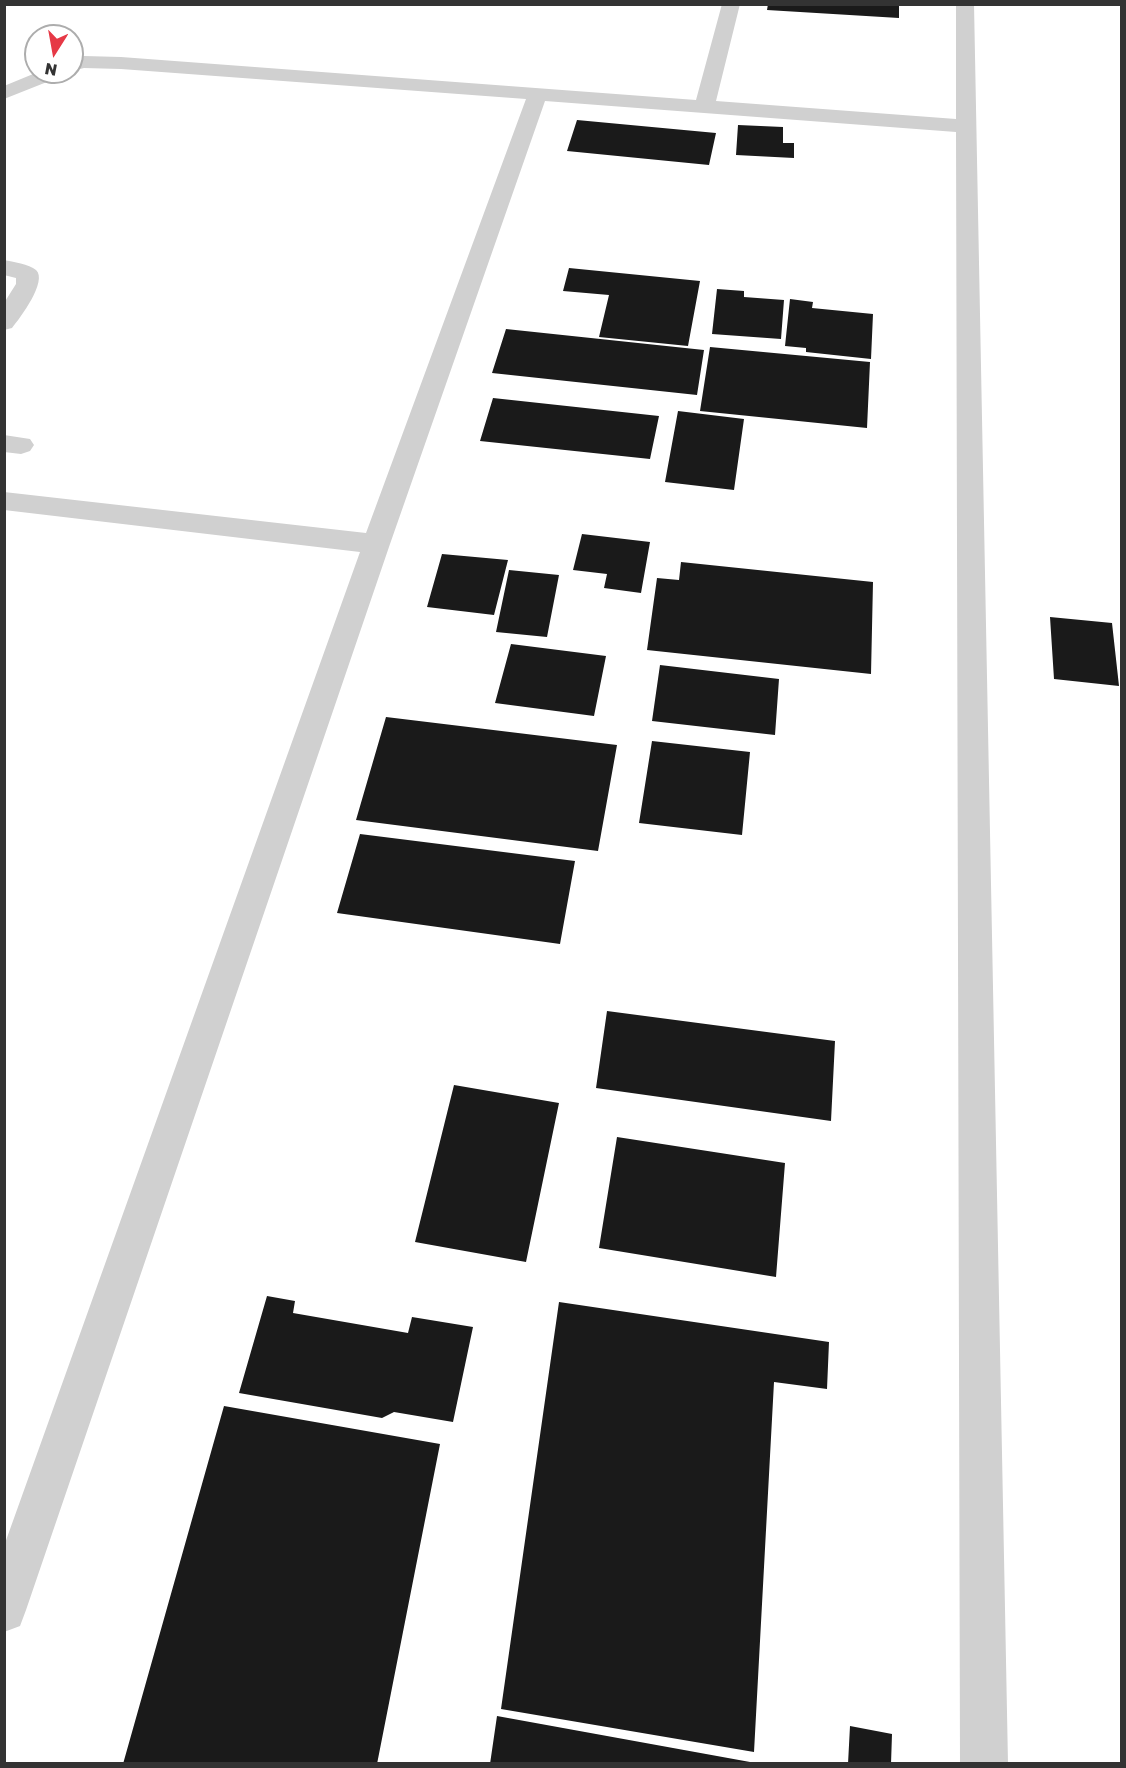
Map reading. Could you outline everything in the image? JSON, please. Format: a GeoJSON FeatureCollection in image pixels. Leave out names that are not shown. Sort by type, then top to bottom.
{"type":"FeatureCollection","features":[{"type":"Feature","properties":{"kind":"street"},"geometry":{"type":"LineString","coordinates":[[705,106],[731,4]]}},
{"type":"Feature","properties":{"kind":"street"},"geometry":{"type":"LineString","coordinates":[[965,4],[984,1764]]}},
{"type":"Feature","properties":{"kind":"street"},"geometry":{"type":"LineString","coordinates":[[84,62],[538,93],[965,126]]}},
{"type":"Feature","properties":{"kind":"street"},"geometry":{"type":"LineString","coordinates":[[4,93],[26,84]]}},
{"type":"Feature","properties":{"kind":"street"},"geometry":{"type":"LineString","coordinates":[[4,1610],[376,544],[538,93]]}},
{"type":"Feature","properties":{"kind":"street"},"geometry":{"type":"LineString","coordinates":[[4,267],[27,274],[28,284],[4,323]]}},
{"type":"Feature","properties":{"kind":"street"},"geometry":{"type":"LineString","coordinates":[[4,501],[376,544]]}},
{"type":"Feature","properties":{"kind":"building"},"geometry":{"type":"Polygon","coordinates":[[[768,4],[899,4],[899,18],[767,10],[768,4]]]}},
{"type":"Feature","properties":{"kind":"building"},"geometry":{"type":"Polygon","coordinates":[[[577,120],[716,133],[709,165],[567,151],[577,120]]]}},
{"type":"Feature","properties":{"kind":"building"},"geometry":{"type":"Polygon","coordinates":[[[738,125],[783,127],[783,143],[794,143],[794,158],[736,155],[738,125]]]}},
{"type":"Feature","properties":{"kind":"building"},"geometry":{"type":"Polygon","coordinates":[[[569,268],[700,281],[688,346],[599,337],[609,295],[563,291],[569,268]]]}},
{"type":"Feature","properties":{"kind":"building"},"geometry":{"type":"Polygon","coordinates":[[[717,289],[744,291],[744,297],[784,300],[781,339],[712,334],[717,289]]]}},
{"type":"Feature","properties":{"kind":"building"},"geometry":{"type":"Polygon","coordinates":[[[790,299],[813,302],[812,308],[873,314],[871,359],[806,352],[806,348],[785,346],[790,299]]]}},
{"type":"Feature","properties":{"kind":"building"},"geometry":{"type":"Polygon","coordinates":[[[506,329],[704,350],[697,395],[492,373],[506,329]]]}},
{"type":"Feature","properties":{"kind":"building"},"geometry":{"type":"Polygon","coordinates":[[[710,347],[870,362],[867,428],[700,411],[710,347]]]}},
{"type":"Feature","properties":{"kind":"building"},"geometry":{"type":"Polygon","coordinates":[[[493,398],[659,416],[650,459],[480,441],[493,398]]]}},
{"type":"Feature","properties":{"kind":"building"},"geometry":{"type":"Polygon","coordinates":[[[678,411],[744,419],[734,490],[665,482],[678,411]]]}},
{"type":"Feature","properties":{"kind":"building"},"geometry":{"type":"Polygon","coordinates":[[[582,534],[650,542],[641,593],[604,588],[607,574],[573,570],[582,534]]]}},
{"type":"Feature","properties":{"kind":"building"},"geometry":{"type":"Polygon","coordinates":[[[442,554],[508,560],[494,615],[427,607],[442,554]]]}},
{"type":"Feature","properties":{"kind":"building"},"geometry":{"type":"Polygon","coordinates":[[[681,562],[873,582],[871,674],[647,650],[657,578],[679,580],[681,562]]]}},
{"type":"Feature","properties":{"kind":"building"},"geometry":{"type":"Polygon","coordinates":[[[509,570],[559,575],[547,637],[496,632],[509,570]]]}},
{"type":"Feature","properties":{"kind":"building"},"geometry":{"type":"Polygon","coordinates":[[[1050,617],[1112,623],[1119,686],[1054,679],[1050,617]]]}},
{"type":"Feature","properties":{"kind":"building"},"geometry":{"type":"Polygon","coordinates":[[[511,644],[606,656],[594,716],[495,703],[511,644]]]}},
{"type":"Feature","properties":{"kind":"building"},"geometry":{"type":"Polygon","coordinates":[[[660,665],[779,679],[775,735],[652,721],[660,665]]]}},
{"type":"Feature","properties":{"kind":"building"},"geometry":{"type":"Polygon","coordinates":[[[386,717],[617,745],[598,851],[356,820],[386,717]]]}},
{"type":"Feature","properties":{"kind":"building"},"geometry":{"type":"Polygon","coordinates":[[[652,741],[750,752],[742,835],[639,823],[652,741]]]}},
{"type":"Feature","properties":{"kind":"building"},"geometry":{"type":"Polygon","coordinates":[[[360,834],[575,861],[560,944],[337,913],[360,834]]]}},
{"type":"Feature","properties":{"kind":"building"},"geometry":{"type":"Polygon","coordinates":[[[607,1011],[835,1041],[831,1121],[596,1088],[607,1011]]]}},
{"type":"Feature","properties":{"kind":"building"},"geometry":{"type":"Polygon","coordinates":[[[454,1085],[559,1103],[526,1262],[415,1242],[454,1085]]]}},
{"type":"Feature","properties":{"kind":"building"},"geometry":{"type":"Polygon","coordinates":[[[617,1137],[785,1163],[776,1277],[599,1248],[617,1137]]]}},
{"type":"Feature","properties":{"kind":"building"},"geometry":{"type":"Polygon","coordinates":[[[267,1296],[295,1301],[293,1313],[408,1333],[412,1317],[473,1327],[453,1422],[394,1412],[382,1418],[239,1393],[267,1296]]]}},
{"type":"Feature","properties":{"kind":"building"},"geometry":{"type":"Polygon","coordinates":[[[559,1302],[829,1342],[827,1389],[774,1382],[754,1752],[501,1709],[559,1302]]]}},
{"type":"Feature","properties":{"kind":"building"},"geometry":{"type":"Polygon","coordinates":[[[224,1406],[440,1444],[377,1764],[123,1764],[224,1406]]]}},
{"type":"Feature","properties":{"kind":"building"},"geometry":{"type":"Polygon","coordinates":[[[497,1716],[750,1762],[750,1764],[490,1764],[497,1716]]]}},
{"type":"Feature","properties":{"kind":"building"},"geometry":{"type":"Polygon","coordinates":[[[850,1726],[892,1734],[891,1764],[848,1764],[850,1726]]]}}]}
